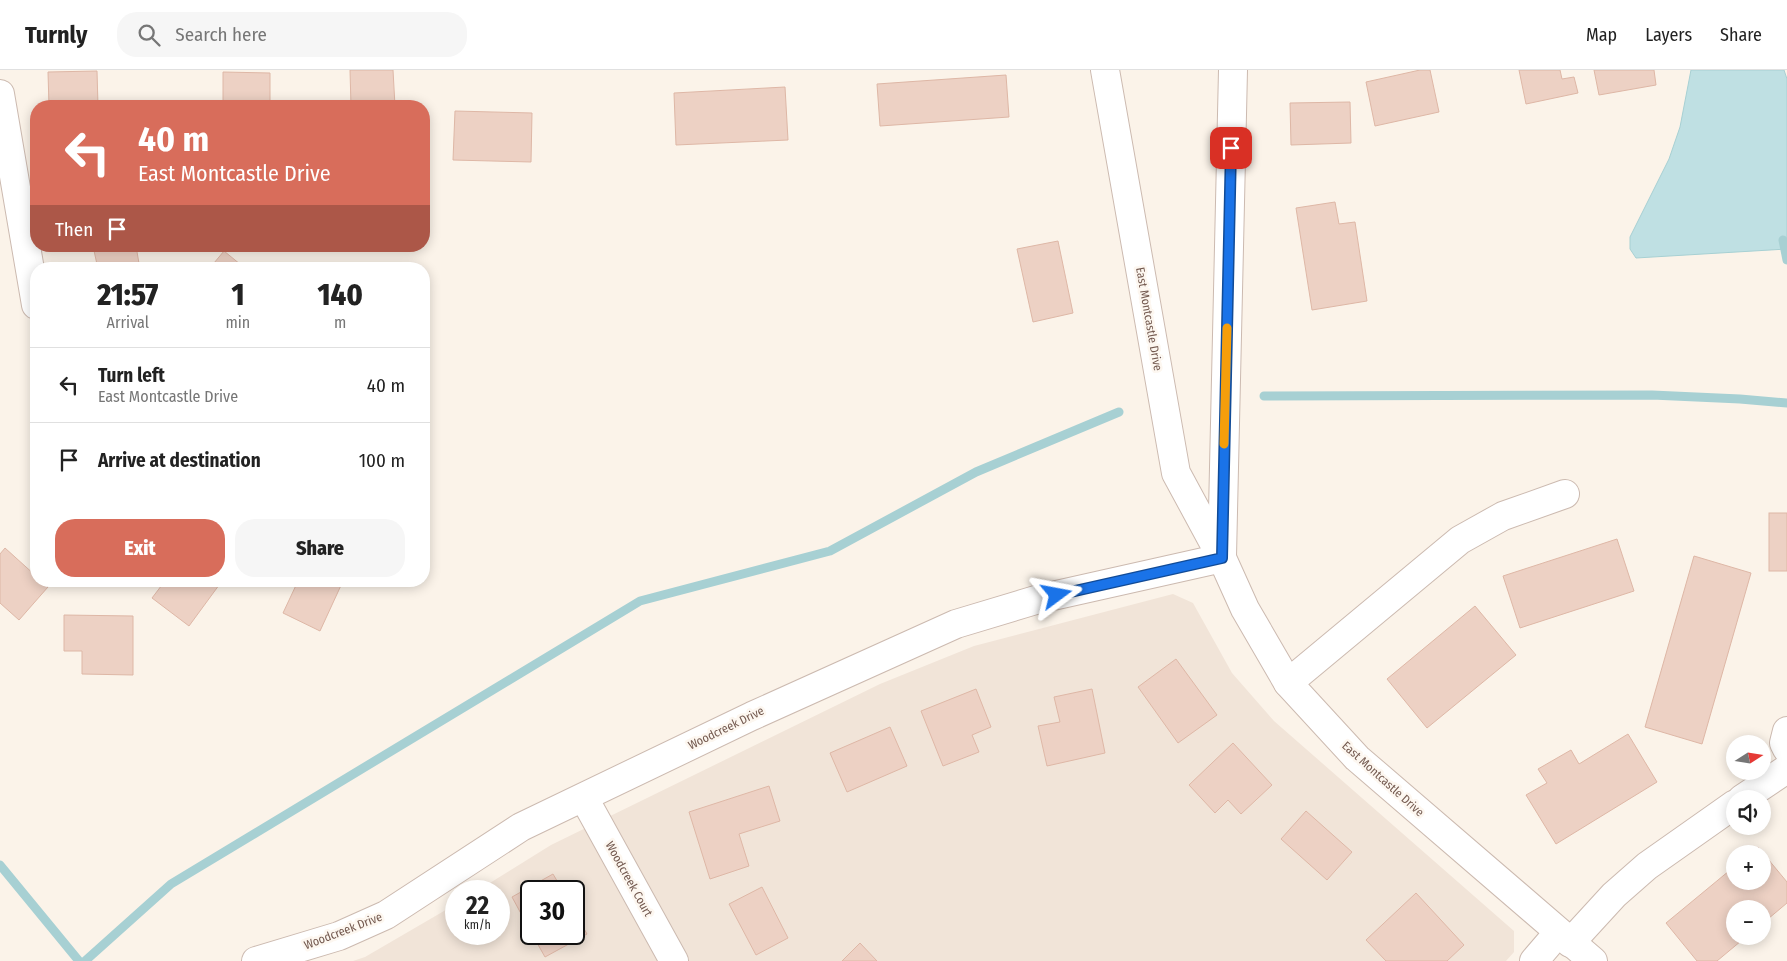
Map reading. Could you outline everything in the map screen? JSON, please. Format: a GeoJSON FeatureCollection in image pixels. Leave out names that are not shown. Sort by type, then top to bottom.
{"type":"FeatureCollection","features":[{"type":"Feature","properties":{"kind":"street","name":"East Montcastle Drive"},"geometry":{"type":"LineString","coordinates":[[1106,70],[1176,473],[1222,558],[1245,609],[1288,683],[1357,758],[1592,961]]}},
{"type":"Feature","properties":{"kind":"street","name":"East Montcastle Drive"},"geometry":{"type":"LineString","coordinates":[[1222,558],[1233,70]]}},
{"type":"Feature","properties":{"kind":"street"},"geometry":{"type":"LineString","coordinates":[[0,94],[30,270]]}},
{"type":"Feature","properties":{"kind":"street"},"geometry":{"type":"LineString","coordinates":[[1288,683],[1460,540],[1503,516],[1566,494]]}},
{"type":"Feature","properties":{"kind":"street","name":"Woodcreek Drive"},"geometry":{"type":"LineString","coordinates":[[256,961],[289,956],[386,915],[521,827],[752,716],[956,624],[1039,600],[1222,558]]}},
{"type":"Feature","properties":{"kind":"street"},"geometry":{"type":"LineString","coordinates":[[1787,731],[1784,743],[1787,749]]}},
{"type":"Feature","properties":{"kind":"street"},"geometry":{"type":"LineString","coordinates":[[1756,790],[1787,769]]}},
{"type":"Feature","properties":{"kind":"street","name":"Woodcreek Court"},"geometry":{"type":"LineString","coordinates":[[584,798],[674,961]]}},
{"type":"Feature","properties":{"kind":"street"},"geometry":{"type":"LineString","coordinates":[[1534,961],[1564,938],[1647,866],[1726,810]]}},
{"type":"Feature","properties":{"kind":"shaded area"},"geometry":{"type":"Polygon","coordinates":[[[1173,594],[1193,603],[1232,673],[1274,721],[1514,931],[1514,952],[1506,961],[353,961],[365,957],[445,910],[445,945],[510,945],[510,880],[495,880],[551,845],[880,684],[974,646],[1173,594]]]}},
{"type":"Feature","properties":{"kind":"water"},"geometry":{"type":"Polygon","coordinates":[[[1691,70],[1784,70],[1787,79],[1787,249],[1636,258],[1630,249],[1630,237],[1669,159],[1680,127],[1691,70]]]}},
{"type":"Feature","properties":{"kind":"building"},"geometry":{"type":"Polygon","coordinates":[[[350,70],[393,70],[395,100],[351,100],[350,70]]]}},
{"type":"Feature","properties":{"kind":"building"},"geometry":{"type":"Polygon","coordinates":[[[1420,70],[1430,70],[1439,112],[1375,126],[1366,82],[1420,70]]]}},
{"type":"Feature","properties":{"kind":"building"},"geometry":{"type":"Polygon","coordinates":[[[1519,70],[1560,70],[1562,79],[1574,77],[1578,93],[1526,104],[1519,70]]]}},
{"type":"Feature","properties":{"kind":"building"},"geometry":{"type":"Polygon","coordinates":[[[1594,70],[1654,70],[1656,85],[1599,95],[1594,70]]]}},
{"type":"Feature","properties":{"kind":"building"},"geometry":{"type":"Polygon","coordinates":[[[97,71],[98,100],[49,100],[48,72],[97,71]]]}},
{"type":"Feature","properties":{"kind":"building"},"geometry":{"type":"Polygon","coordinates":[[[223,72],[270,73],[270,100],[223,100],[223,72]]]}},
{"type":"Feature","properties":{"kind":"building"},"geometry":{"type":"Polygon","coordinates":[[[1006,75],[1009,117],[880,126],[877,84],[1006,75]]]}},
{"type":"Feature","properties":{"kind":"building"},"geometry":{"type":"Polygon","coordinates":[[[785,87],[788,140],[676,145],[674,93],[785,87]]]}},
{"type":"Feature","properties":{"kind":"building"},"geometry":{"type":"Polygon","coordinates":[[[1350,102],[1351,143],[1291,145],[1290,103],[1350,102]]]}},
{"type":"Feature","properties":{"kind":"building"},"geometry":{"type":"Polygon","coordinates":[[[455,111],[532,113],[531,162],[453,160],[455,111]]]}},
{"type":"Feature","properties":{"kind":"building"},"geometry":{"type":"Polygon","coordinates":[[[1335,202],[1339,224],[1355,222],[1367,301],[1312,310],[1296,208],[1335,202]]]}},
{"type":"Feature","properties":{"kind":"building"},"geometry":{"type":"Polygon","coordinates":[[[1058,241],[1073,313],[1033,322],[1017,249],[1058,241]]]}},
{"type":"Feature","properties":{"kind":"building"},"geometry":{"type":"Polygon","coordinates":[[[94,252],[137,252],[139,262],[96,262],[94,252]]]}},
{"type":"Feature","properties":{"kind":"building"},"geometry":{"type":"Polygon","coordinates":[[[225,252],[237,262],[215,262],[225,252]]]}},
{"type":"Feature","properties":{"kind":"building"},"geometry":{"type":"Polygon","coordinates":[[[1769,513],[1787,513],[1787,571],[1769,571],[1769,513]]]}},
{"type":"Feature","properties":{"kind":"building"},"geometry":{"type":"Polygon","coordinates":[[[1617,539],[1634,591],[1520,628],[1503,576],[1617,539]]]}},
{"type":"Feature","properties":{"kind":"building"},"geometry":{"type":"Polygon","coordinates":[[[5,548],[30,571],[30,587],[48,587],[19,620],[0,603],[0,554],[5,548]]]}},
{"type":"Feature","properties":{"kind":"building"},"geometry":{"type":"Polygon","coordinates":[[[1694,556],[1751,573],[1702,744],[1645,727],[1694,556]]]}},
{"type":"Feature","properties":{"kind":"building"},"geometry":{"type":"Polygon","coordinates":[[[160,587],[218,587],[189,626],[152,598],[160,587]]]}},
{"type":"Feature","properties":{"kind":"building"},"geometry":{"type":"Polygon","coordinates":[[[295,587],[340,587],[320,631],[283,613],[295,587]]]}},
{"type":"Feature","properties":{"kind":"building"},"geometry":{"type":"Polygon","coordinates":[[[1475,606],[1516,655],[1427,728],[1387,679],[1475,606]]]}},
{"type":"Feature","properties":{"kind":"building"},"geometry":{"type":"Polygon","coordinates":[[[64,615],[133,616],[133,675],[82,674],[82,651],[64,651],[64,615]]]}},
{"type":"Feature","properties":{"kind":"building"},"geometry":{"type":"Polygon","coordinates":[[[1176,659],[1217,715],[1178,743],[1138,687],[1176,659]]]}},
{"type":"Feature","properties":{"kind":"building"},"geometry":{"type":"Polygon","coordinates":[[[976,689],[991,727],[972,735],[979,752],[943,766],[921,711],[976,689]]]}},
{"type":"Feature","properties":{"kind":"building"},"geometry":{"type":"Polygon","coordinates":[[[1092,689],[1105,753],[1047,766],[1038,726],[1060,722],[1054,697],[1092,689]]]}},
{"type":"Feature","properties":{"kind":"building"},"geometry":{"type":"Polygon","coordinates":[[[890,727],[907,766],[847,792],[830,753],[890,727]]]}},
{"type":"Feature","properties":{"kind":"building"},"geometry":{"type":"Polygon","coordinates":[[[1628,734],[1657,782],[1556,844],[1526,795],[1547,783],[1538,769],[1571,750],[1579,764],[1628,734]]]}},
{"type":"Feature","properties":{"kind":"building"},"geometry":{"type":"Polygon","coordinates":[[[1233,743],[1272,785],[1241,814],[1228,800],[1215,813],[1189,785],[1233,743]]]}},
{"type":"Feature","properties":{"kind":"building"},"geometry":{"type":"Polygon","coordinates":[[[769,786],[780,821],[739,834],[749,866],[710,879],[689,812],[769,786]]]}},
{"type":"Feature","properties":{"kind":"building"},"geometry":{"type":"Polygon","coordinates":[[[1306,811],[1352,852],[1327,880],[1281,839],[1306,811]]]}},
{"type":"Feature","properties":{"kind":"building"},"geometry":{"type":"Polygon","coordinates":[[[1771,863],[1787,882],[1787,903],[1771,916],[1771,900],[1726,900],[1726,945],[1736,945],[1717,961],[1697,961],[1666,923],[1726,873],[1726,890],[1771,890],[1771,863]]]}},
{"type":"Feature","properties":{"kind":"building"},"geometry":{"type":"Polygon","coordinates":[[[553,874],[557,880],[542,880],[553,874]]]}},
{"type":"Feature","properties":{"kind":"building"},"geometry":{"type":"Polygon","coordinates":[[[762,887],[788,938],[756,955],[729,904],[762,887]]]}},
{"type":"Feature","properties":{"kind":"building"},"geometry":{"type":"Polygon","coordinates":[[[520,893],[520,912],[512,897],[520,893]]]}},
{"type":"Feature","properties":{"kind":"building"},"geometry":{"type":"Polygon","coordinates":[[[1416,893],[1464,945],[1447,961],[1386,961],[1366,940],[1416,893]]]}},
{"type":"Feature","properties":{"kind":"building"},"geometry":{"type":"Polygon","coordinates":[[[860,943],[877,961],[842,961],[860,943]]]}},
{"type":"Feature","properties":{"kind":"building"},"geometry":{"type":"Polygon","coordinates":[[[538,945],[567,945],[545,957],[538,945]]]}},
{"type":"Feature","properties":{"kind":"waterway"},"geometry":{"type":"LineString","coordinates":[[1783,240],[1787,260]]}},
{"type":"Feature","properties":{"kind":"waterway"},"geometry":{"type":"LineString","coordinates":[[1264,396],[1652,395],[1787,403]]}},
{"type":"Feature","properties":{"kind":"waterway"},"geometry":{"type":"LineString","coordinates":[[85,961],[171,884],[640,601],[830,551],[976,472],[1119,412]]}},
{"type":"Feature","properties":{"kind":"waterway"},"geometry":{"type":"LineString","coordinates":[[0,865],[79,961]]}},
{"type":"Feature","properties":{"kind":"slow traffic"},"geometry":{"type":"LineString","coordinates":[[1224,444],[1227,328]]}},
{"type":"Feature","properties":{"kind":"route"},"geometry":{"type":"LineString","coordinates":[[1057,595],[1222,558],[1231,148]]}}]}
